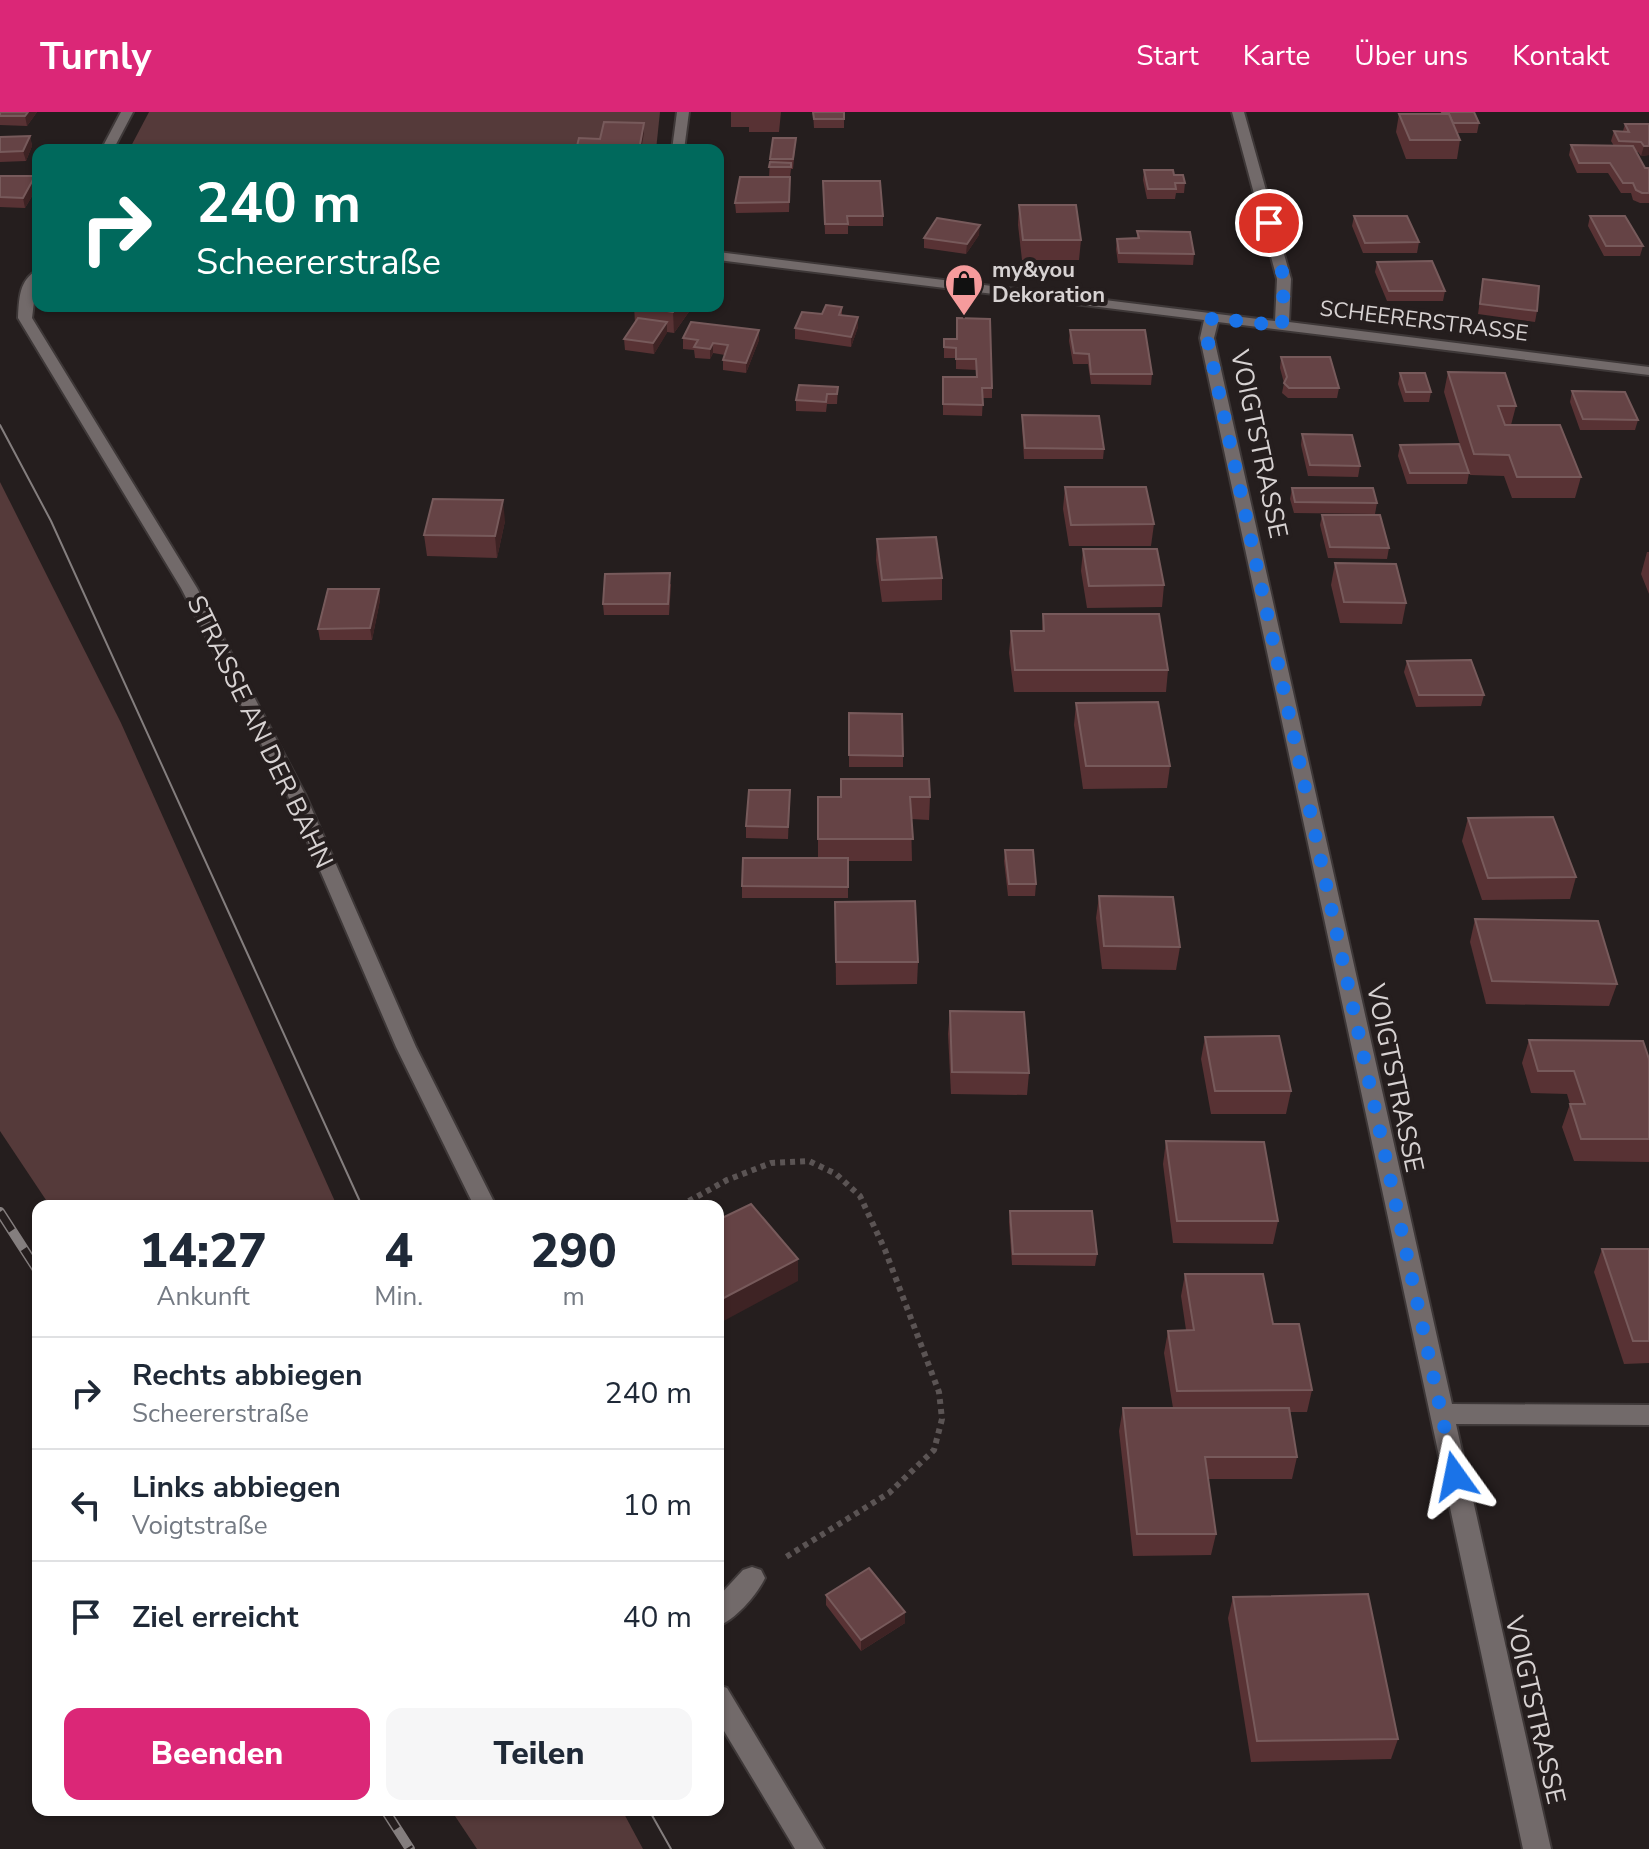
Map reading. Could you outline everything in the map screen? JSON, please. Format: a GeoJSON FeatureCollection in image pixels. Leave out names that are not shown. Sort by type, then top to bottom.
{"type":"FeatureCollection","features":[{"type":"Feature","properties":{"kind":"street"},"geometry":{"type":"LineString","coordinates":[[110,144],[127,112]]}},
{"type":"Feature","properties":{"kind":"street"},"geometry":{"type":"LineString","coordinates":[[679,144],[683,112]]}},
{"type":"Feature","properties":{"kind":"street","name":"VOIGTSTRASSE"},"geometry":{"type":"LineString","coordinates":[[1238,112],[1284,279],[1282,326]]}},
{"type":"Feature","properties":{"kind":"street","name":"SCHEERERSTRASSE"},"geometry":{"type":"LineString","coordinates":[[724,257],[1649,371]]}},
{"type":"Feature","properties":{"kind":"street","name":"STRASSE AN DER BAHN"},"geometry":{"type":"LineString","coordinates":[[32,282],[27,289],[25,318],[196,602],[297,796],[406,1047],[482,1200]]}},
{"type":"Feature","properties":{"kind":"street","name":"VOIGTSTRASSE"},"geometry":{"type":"LineString","coordinates":[[1212,318],[1207,338],[1537,1849]]}},
{"type":"Feature","properties":{"kind":"street"},"geometry":{"type":"LineString","coordinates":[[1441,1414],[1649,1415]]}},
{"type":"Feature","properties":{"kind":"street"},"geometry":{"type":"LineString","coordinates":[[724,1608],[752,1578]]}},
{"type":"Feature","properties":{"kind":"street"},"geometry":{"type":"LineString","coordinates":[[724,1707],[810,1849]]}},
{"type":"Feature","properties":{"kind":"path"},"geometry":{"type":"LineString","coordinates":[[691,1200],[727,1180],[771,1163],[809,1161],[836,1174],[860,1196],[885,1250],[939,1392],[942,1419],[934,1450],[889,1493],[752,1578]]}},
{"type":"Feature","properties":{"kind":"shaded area"},"geometry":{"type":"Polygon","coordinates":[[[149,112],[660,112],[657,144],[132,144],[149,112]]]}},
{"type":"Feature","properties":{"kind":"shaded area"},"geometry":{"type":"Polygon","coordinates":[[[0,482],[121,723],[334,1200],[46,1200],[0,1131],[0,482]]]}},
{"type":"Feature","properties":{"kind":"shaded area"},"geometry":{"type":"Polygon","coordinates":[[[455,1816],[625,1816],[643,1849],[477,1849],[455,1816]]]}},
{"type":"Feature","properties":{"kind":"building"},"geometry":{"type":"Polygon","coordinates":[[[0,112],[28,112],[25,116],[0,116],[0,112]]]}},
{"type":"Feature","properties":{"kind":"building"},"geometry":{"type":"Polygon","coordinates":[[[813,112],[844,112],[844,119],[814,119],[813,112]]]}},
{"type":"Feature","properties":{"kind":"building"},"geometry":{"type":"Polygon","coordinates":[[[1442,112],[1474,112],[1479,123],[1453,123],[1449,114],[1442,112]]]}},
{"type":"Feature","properties":{"kind":"building"},"geometry":{"type":"Polygon","coordinates":[[[1399,114],[1449,114],[1460,140],[1410,140],[1399,114]]]}},
{"type":"Feature","properties":{"kind":"building"},"geometry":{"type":"Polygon","coordinates":[[[604,122],[644,123],[640,144],[578,144],[579,138],[600,139],[604,122]]]}},
{"type":"Feature","properties":{"kind":"building"},"geometry":{"type":"Polygon","coordinates":[[[1625,124],[1649,124],[1649,146],[1641,142],[1619,141],[1614,131],[1629,132],[1625,124]]]}},
{"type":"Feature","properties":{"kind":"building"},"geometry":{"type":"Polygon","coordinates":[[[30,136],[23,151],[0,152],[0,137],[30,136]]]}},
{"type":"Feature","properties":{"kind":"building"},"geometry":{"type":"Polygon","coordinates":[[[773,138],[796,138],[793,159],[770,159],[773,138]]]}},
{"type":"Feature","properties":{"kind":"building"},"geometry":{"type":"Polygon","coordinates":[[[1571,145],[1633,146],[1645,168],[1649,168],[1649,193],[1636,190],[1633,183],[1623,183],[1610,163],[1579,163],[1571,145]]]}},
{"type":"Feature","properties":{"kind":"building"},"geometry":{"type":"Polygon","coordinates":[[[770,162],[791,163],[791,167],[769,167],[770,162]]]}},
{"type":"Feature","properties":{"kind":"building"},"geometry":{"type":"Polygon","coordinates":[[[1144,170],[1173,170],[1174,175],[1183,175],[1185,183],[1175,183],[1176,189],[1148,189],[1144,170]]]}},
{"type":"Feature","properties":{"kind":"building"},"geometry":{"type":"Polygon","coordinates":[[[0,176],[32,176],[23,198],[0,197],[0,176]]]}},
{"type":"Feature","properties":{"kind":"building"},"geometry":{"type":"Polygon","coordinates":[[[740,177],[790,177],[789,202],[735,203],[740,177]]]}},
{"type":"Feature","properties":{"kind":"building"},"geometry":{"type":"Polygon","coordinates":[[[823,181],[880,181],[883,216],[847,216],[848,224],[825,224],[823,181]]]}},
{"type":"Feature","properties":{"kind":"building"},"geometry":{"type":"Polygon","coordinates":[[[1019,205],[1076,205],[1081,240],[1023,240],[1019,205]]]}},
{"type":"Feature","properties":{"kind":"building"},"geometry":{"type":"Polygon","coordinates":[[[1354,216],[1407,216],[1419,242],[1365,243],[1354,216]]]}},
{"type":"Feature","properties":{"kind":"building"},"geometry":{"type":"Polygon","coordinates":[[[1590,216],[1625,216],[1643,246],[1606,246],[1590,216]]]}},
{"type":"Feature","properties":{"kind":"building"},"geometry":{"type":"Polygon","coordinates":[[[937,218],[980,225],[967,244],[924,238],[937,218]]]}},
{"type":"Feature","properties":{"kind":"building"},"geometry":{"type":"Polygon","coordinates":[[[1137,231],[1190,232],[1194,254],[1119,253],[1117,239],[1139,238],[1137,231]]]}},
{"type":"Feature","properties":{"kind":"building"},"geometry":{"type":"Polygon","coordinates":[[[1432,261],[1445,291],[1389,291],[1377,262],[1432,261]]]}},
{"type":"Feature","properties":{"kind":"building"},"geometry":{"type":"Polygon","coordinates":[[[1483,279],[1539,286],[1537,311],[1480,304],[1483,279]]]}},
{"type":"Feature","properties":{"kind":"building"},"geometry":{"type":"Polygon","coordinates":[[[826,305],[842,307],[839,315],[858,317],[851,337],[795,328],[802,312],[822,314],[826,305]]]}},
{"type":"Feature","properties":{"kind":"building"},"geometry":{"type":"Polygon","coordinates":[[[638,318],[667,322],[653,343],[624,339],[638,318]]]}},
{"type":"Feature","properties":{"kind":"building"},"geometry":{"type":"Polygon","coordinates":[[[957,318],[990,319],[992,388],[982,388],[983,405],[943,404],[943,377],[977,377],[976,359],[956,359],[956,348],[944,347],[944,339],[957,339],[957,318]]]}},
{"type":"Feature","properties":{"kind":"building"},"geometry":{"type":"Polygon","coordinates":[[[691,322],[759,330],[746,363],[723,360],[728,345],[713,343],[710,349],[694,347],[698,340],[683,338],[691,322]]]}},
{"type":"Feature","properties":{"kind":"building"},"geometry":{"type":"Polygon","coordinates":[[[1070,330],[1145,330],[1152,374],[1091,374],[1089,354],[1074,353],[1070,330]]]}},
{"type":"Feature","properties":{"kind":"building"},"geometry":{"type":"Polygon","coordinates":[[[1281,357],[1330,357],[1339,388],[1289,388],[1284,383],[1287,377],[1281,357]]]}},
{"type":"Feature","properties":{"kind":"building"},"geometry":{"type":"Polygon","coordinates":[[[1448,372],[1505,373],[1516,406],[1498,406],[1505,425],[1560,425],[1581,477],[1517,477],[1509,455],[1474,454],[1448,372]]]}},
{"type":"Feature","properties":{"kind":"building"},"geometry":{"type":"Polygon","coordinates":[[[1400,373],[1425,373],[1431,392],[1406,392],[1400,373]]]}},
{"type":"Feature","properties":{"kind":"building"},"geometry":{"type":"Polygon","coordinates":[[[799,385],[838,387],[837,394],[827,394],[826,402],[796,400],[799,385]]]}},
{"type":"Feature","properties":{"kind":"building"},"geometry":{"type":"Polygon","coordinates":[[[1572,391],[1625,392],[1638,420],[1583,419],[1572,391]]]}},
{"type":"Feature","properties":{"kind":"building"},"geometry":{"type":"Polygon","coordinates":[[[1022,415],[1099,416],[1104,449],[1025,448],[1022,415]]]}},
{"type":"Feature","properties":{"kind":"building"},"geometry":{"type":"Polygon","coordinates":[[[1302,434],[1352,435],[1360,466],[1310,465],[1302,434]]]}},
{"type":"Feature","properties":{"kind":"building"},"geometry":{"type":"Polygon","coordinates":[[[1459,444],[1469,473],[1410,473],[1400,445],[1459,444]]]}},
{"type":"Feature","properties":{"kind":"building"},"geometry":{"type":"Polygon","coordinates":[[[1065,487],[1146,487],[1154,524],[1071,525],[1065,487]]]}},
{"type":"Feature","properties":{"kind":"building"},"geometry":{"type":"Polygon","coordinates":[[[1292,488],[1373,488],[1377,503],[1295,502],[1292,488]]]}},
{"type":"Feature","properties":{"kind":"building"},"geometry":{"type":"Polygon","coordinates":[[[433,499],[503,500],[495,536],[424,535],[433,499]]]}},
{"type":"Feature","properties":{"kind":"building"},"geometry":{"type":"Polygon","coordinates":[[[1322,515],[1380,515],[1389,548],[1330,547],[1322,515]]]}},
{"type":"Feature","properties":{"kind":"building"},"geometry":{"type":"Polygon","coordinates":[[[936,537],[942,578],[882,580],[877,539],[936,537]]]}},
{"type":"Feature","properties":{"kind":"building"},"geometry":{"type":"Polygon","coordinates":[[[1083,549],[1157,549],[1164,585],[1089,586],[1083,549]]]}},
{"type":"Feature","properties":{"kind":"building"},"geometry":{"type":"Polygon","coordinates":[[[1335,563],[1396,564],[1406,603],[1344,602],[1335,563]]]}},
{"type":"Feature","properties":{"kind":"building"},"geometry":{"type":"Polygon","coordinates":[[[670,573],[668,604],[603,604],[605,574],[670,573]]]}},
{"type":"Feature","properties":{"kind":"building"},"geometry":{"type":"Polygon","coordinates":[[[328,589],[379,589],[370,628],[318,629],[328,589]]]}},
{"type":"Feature","properties":{"kind":"building"},"geometry":{"type":"Polygon","coordinates":[[[1043,614],[1159,614],[1168,670],[1015,670],[1011,631],[1044,631],[1043,614]]]}},
{"type":"Feature","properties":{"kind":"building"},"geometry":{"type":"Polygon","coordinates":[[[1471,660],[1484,695],[1419,695],[1407,661],[1471,660]]]}},
{"type":"Feature","properties":{"kind":"building"},"geometry":{"type":"Polygon","coordinates":[[[1158,702],[1170,766],[1086,766],[1076,703],[1158,702]]]}},
{"type":"Feature","properties":{"kind":"building"},"geometry":{"type":"Polygon","coordinates":[[[849,713],[902,714],[903,756],[849,755],[849,713]]]}},
{"type":"Feature","properties":{"kind":"building"},"geometry":{"type":"Polygon","coordinates":[[[841,779],[929,779],[930,797],[910,797],[913,839],[818,839],[818,797],[841,797],[841,779]]]}},
{"type":"Feature","properties":{"kind":"building"},"geometry":{"type":"Polygon","coordinates":[[[749,790],[790,790],[788,827],[746,826],[749,790]]]}},
{"type":"Feature","properties":{"kind":"building"},"geometry":{"type":"Polygon","coordinates":[[[1553,817],[1576,877],[1488,878],[1468,818],[1553,817]]]}},
{"type":"Feature","properties":{"kind":"building"},"geometry":{"type":"Polygon","coordinates":[[[1005,850],[1033,850],[1036,884],[1009,884],[1005,850]]]}},
{"type":"Feature","properties":{"kind":"building"},"geometry":{"type":"Polygon","coordinates":[[[743,858],[848,858],[848,887],[742,886],[743,858]]]}},
{"type":"Feature","properties":{"kind":"building"},"geometry":{"type":"Polygon","coordinates":[[[1099,896],[1173,897],[1180,947],[1104,946],[1099,896]]]}},
{"type":"Feature","properties":{"kind":"building"},"geometry":{"type":"Polygon","coordinates":[[[915,901],[918,962],[836,962],[835,902],[915,901]]]}},
{"type":"Feature","properties":{"kind":"building"},"geometry":{"type":"Polygon","coordinates":[[[1475,919],[1598,921],[1617,984],[1492,981],[1475,919]]]}},
{"type":"Feature","properties":{"kind":"building"},"geometry":{"type":"Polygon","coordinates":[[[950,1011],[1024,1012],[1029,1073],[952,1072],[950,1011]]]}},
{"type":"Feature","properties":{"kind":"building"},"geometry":{"type":"Polygon","coordinates":[[[1279,1036],[1291,1091],[1215,1091],[1205,1037],[1279,1036]]]}},
{"type":"Feature","properties":{"kind":"building"},"geometry":{"type":"Polygon","coordinates":[[[1529,1040],[1643,1041],[1649,1059],[1649,1139],[1581,1139],[1570,1104],[1585,1104],[1574,1071],[1538,1071],[1529,1040]]]}},
{"type":"Feature","properties":{"kind":"building"},"geometry":{"type":"Polygon","coordinates":[[[1166,1141],[1264,1142],[1278,1221],[1177,1221],[1166,1141]]]}},
{"type":"Feature","properties":{"kind":"building"},"geometry":{"type":"Polygon","coordinates":[[[751,1204],[798,1259],[724,1298],[724,1217],[751,1204]]]}},
{"type":"Feature","properties":{"kind":"building"},"geometry":{"type":"Polygon","coordinates":[[[1010,1211],[1092,1211],[1097,1254],[1013,1254],[1010,1211]]]}},
{"type":"Feature","properties":{"kind":"building"},"geometry":{"type":"Polygon","coordinates":[[[1602,1249],[1649,1249],[1649,1341],[1633,1341],[1602,1249]]]}},
{"type":"Feature","properties":{"kind":"building"},"geometry":{"type":"Polygon","coordinates":[[[1185,1274],[1263,1274],[1273,1324],[1299,1324],[1312,1390],[1177,1391],[1168,1331],[1194,1330],[1185,1274]]]}},
{"type":"Feature","properties":{"kind":"building"},"geometry":{"type":"Polygon","coordinates":[[[1123,1408],[1289,1408],[1297,1457],[1205,1457],[1216,1534],[1137,1534],[1123,1408]]]}},
{"type":"Feature","properties":{"kind":"building"},"geometry":{"type":"Polygon","coordinates":[[[869,1568],[905,1612],[861,1640],[826,1595],[869,1568]]]}},
{"type":"Feature","properties":{"kind":"building"},"geometry":{"type":"Polygon","coordinates":[[[1368,1594],[1398,1739],[1257,1741],[1233,1597],[1368,1594]]]}},
{"type":"Feature","properties":{"kind":"tram line"},"geometry":{"type":"LineString","coordinates":[[0,425],[51,521],[359,1200]]}},
{"type":"Feature","properties":{"kind":"tram line"},"geometry":{"type":"LineString","coordinates":[[652,1816],[671,1849]]}},
{"type":"Feature","properties":{"kind":"railway"},"geometry":{"type":"LineString","coordinates":[[0,1212],[32,1262]]}},
{"type":"Feature","properties":{"kind":"railway"},"geometry":{"type":"LineString","coordinates":[[389,1816],[410,1849]]}},
{"type":"Feature","properties":{"kind":"place","name":"my&you Dekoration"},"geometry":{"type":"Point","coordinates":[964,317]}},
{"type":"Feature","properties":{"kind":"route"},"geometry":{"type":"LineString","coordinates":[[1269,223],[1284,279],[1282,326],[1212,318],[1207,338],[1455,1476]]}}]}
